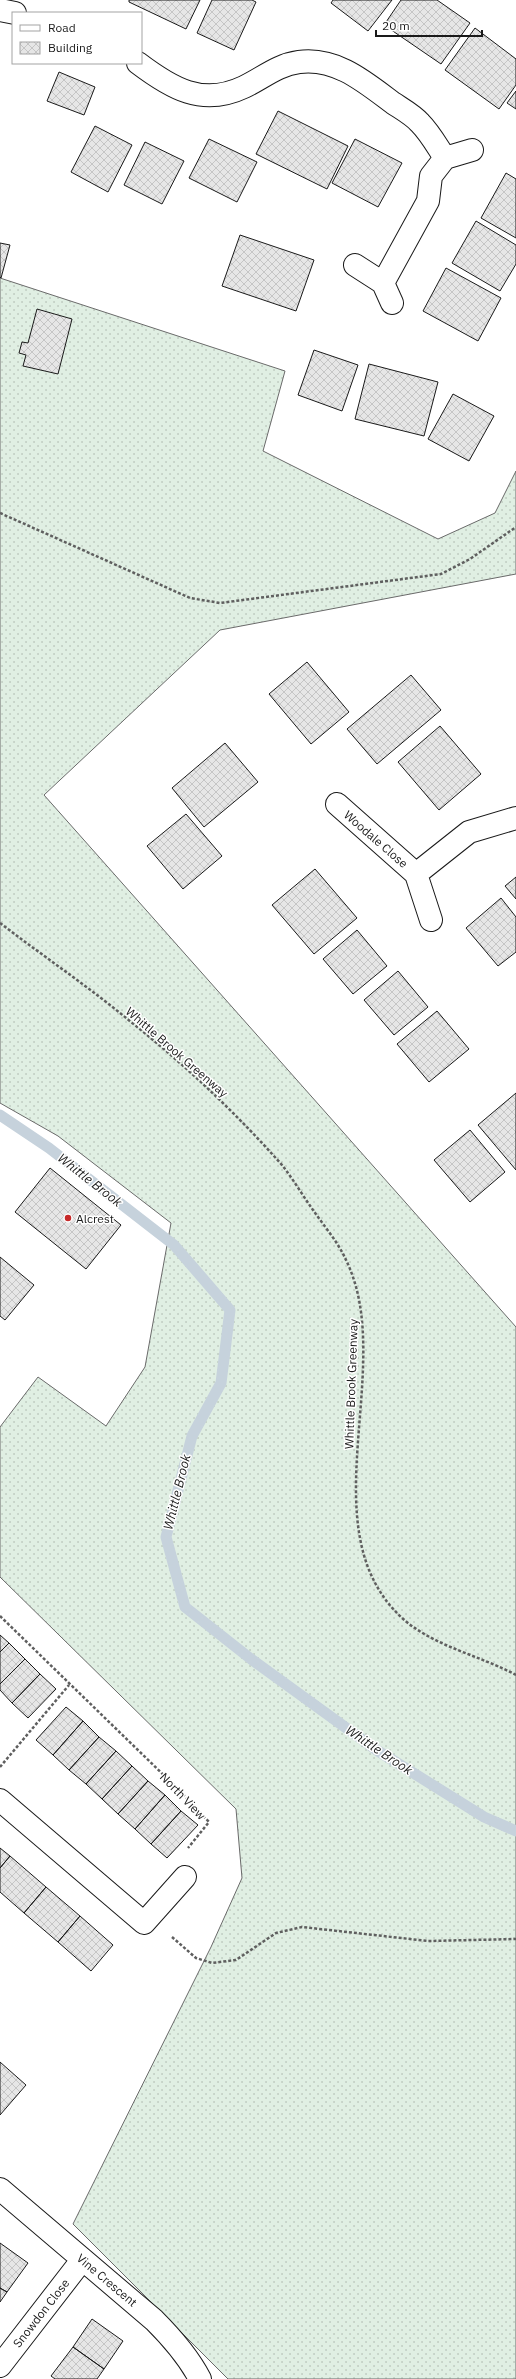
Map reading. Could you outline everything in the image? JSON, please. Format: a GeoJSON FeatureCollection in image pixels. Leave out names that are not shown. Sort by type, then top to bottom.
{"type":"FeatureCollection","features":[{"type":"Feature","properties":{"kind":"street"},"geometry":{"type":"LineString","coordinates":[[0,10],[12,12]]}},
{"type":"Feature","properties":{"kind":"street"},"geometry":{"type":"LineString","coordinates":[[139,64],[165,83],[184,92],[206,95],[243,88],[280,66],[298,62],[319,61],[338,66],[357,77],[420,122],[445,158]]}},
{"type":"Feature","properties":{"kind":"street"},"geometry":{"type":"LineString","coordinates":[[383,283],[428,201],[431,176],[445,158],[472,150]]}},
{"type":"Feature","properties":{"kind":"street"},"geometry":{"type":"LineString","coordinates":[[355,265],[383,283],[392,303]]}},
{"type":"Feature","properties":{"kind":"street","name":"Woodale Close"},"geometry":{"type":"LineString","coordinates":[[336,804],[416,874],[431,920]]}},
{"type":"Feature","properties":{"kind":"street","name":"Woodale Close"},"geometry":{"type":"LineString","coordinates":[[416,874],[469,832],[516,818]]}},
{"type":"Feature","properties":{"kind":"street"},"geometry":{"type":"LineString","coordinates":[[0,1800],[144,1923],[185,1877]]}},
{"type":"Feature","properties":{"kind":"street","name":"Vine Crescent"},"geometry":{"type":"LineString","coordinates":[[2,2190],[154,2320],[174,2341],[192,2365],[200,2379]]}},
{"type":"Feature","properties":{"kind":"street","name":"Snowdon Close"},"geometry":{"type":"LineString","coordinates":[[0,2366],[82,2260]]}},
{"type":"Feature","properties":{"kind":"path"},"geometry":{"type":"LineString","coordinates":[[0,513],[190,598],[220,603],[441,574],[470,559],[516,527]]}},
{"type":"Feature","properties":{"kind":"path","name":"Whittle Brook Greenway"},"geometry":{"type":"LineString","coordinates":[[0,923],[131,1021],[205,1085],[288,1174],[346,1258],[359,1294],[363,1325],[357,1468],[358,1537],[373,1583],[402,1617],[437,1640],[516,1675]]}},
{"type":"Feature","properties":{"kind":"path","name":"North View"},"geometry":{"type":"LineString","coordinates":[[0,1616],[69,1685],[177,1788],[209,1822],[182,1856],[185,1877]]}},
{"type":"Feature","properties":{"kind":"path"},"geometry":{"type":"LineString","coordinates":[[0,1767],[69,1685]]}},
{"type":"Feature","properties":{"kind":"path"},"geometry":{"type":"LineString","coordinates":[[150,1917],[196,1958],[207,1963],[236,1960],[276,1933],[302,1927],[428,1941],[516,1939]]}},
{"type":"Feature","properties":{"kind":"green space"},"geometry":{"type":"Polygon","coordinates":[[[0,278],[285,371],[263,451],[438,539],[495,513],[516,471],[516,574],[220,630],[44,795],[516,1327],[516,2379],[228,2379],[73,2224],[211,1947],[242,1878],[236,1809],[0,1577],[0,1427],[38,1377],[106,1426],[145,1367],[171,1223],[58,1136],[0,1103],[0,278]]]}},
{"type":"Feature","properties":{"kind":"building"},"geometry":{"type":"Polygon","coordinates":[[[129,0],[200,0],[186,29],[129,2],[129,0]]]}},
{"type":"Feature","properties":{"kind":"building"},"geometry":{"type":"Polygon","coordinates":[[[212,0],[252,0],[256,2],[234,50],[197,33],[212,0]]]}},
{"type":"Feature","properties":{"kind":"building"},"geometry":{"type":"Polygon","coordinates":[[[333,0],[392,0],[368,31],[331,3],[333,0]]]}},
{"type":"Feature","properties":{"kind":"building"},"geometry":{"type":"Polygon","coordinates":[[[401,0],[437,0],[470,23],[441,64],[384,25],[401,0]]]}},
{"type":"Feature","properties":{"kind":"building"},"geometry":{"type":"Polygon","coordinates":[[[475,28],[516,59],[516,85],[499,109],[445,70],[475,28]]]}},
{"type":"Feature","properties":{"kind":"building"},"geometry":{"type":"Polygon","coordinates":[[[59,72],[95,87],[84,115],[47,101],[59,72]]]}},
{"type":"Feature","properties":{"kind":"building"},"geometry":{"type":"Polygon","coordinates":[[[516,91],[516,109],[507,103],[516,91]]]}},
{"type":"Feature","properties":{"kind":"building"},"geometry":{"type":"Polygon","coordinates":[[[278,111],[348,146],[327,189],[256,154],[278,111]]]}},
{"type":"Feature","properties":{"kind":"building"},"geometry":{"type":"Polygon","coordinates":[[[95,126],[132,145],[108,192],[71,172],[95,126]]]}},
{"type":"Feature","properties":{"kind":"building"},"geometry":{"type":"Polygon","coordinates":[[[209,139],[257,162],[237,202],[189,178],[209,139]]]}},
{"type":"Feature","properties":{"kind":"building"},"geometry":{"type":"Polygon","coordinates":[[[355,139],[402,163],[378,207],[332,183],[355,139]]]}},
{"type":"Feature","properties":{"kind":"building"},"geometry":{"type":"Polygon","coordinates":[[[145,142],[184,161],[162,204],[124,185],[145,142]]]}},
{"type":"Feature","properties":{"kind":"building"},"geometry":{"type":"Polygon","coordinates":[[[506,173],[516,179],[516,238],[481,218],[506,173]]]}},
{"type":"Feature","properties":{"kind":"building"},"geometry":{"type":"Polygon","coordinates":[[[476,221],[516,245],[516,264],[500,291],[452,263],[476,221]]]}},
{"type":"Feature","properties":{"kind":"building"},"geometry":{"type":"Polygon","coordinates":[[[240,235],[314,260],[296,311],[222,286],[240,235]]]}},
{"type":"Feature","properties":{"kind":"building"},"geometry":{"type":"Polygon","coordinates":[[[0,243],[10,245],[1,278],[0,277],[0,243]]]}},
{"type":"Feature","properties":{"kind":"building"},"geometry":{"type":"Polygon","coordinates":[[[446,268],[501,298],[478,341],[423,311],[446,268]]]}},
{"type":"Feature","properties":{"kind":"building"},"geometry":{"type":"Polygon","coordinates":[[[37,309],[72,319],[58,374],[23,366],[26,355],[19,353],[22,342],[28,343],[37,309]]]}},
{"type":"Feature","properties":{"kind":"building"},"geometry":{"type":"Polygon","coordinates":[[[314,350],[358,365],[342,411],[298,395],[314,350]]]}},
{"type":"Feature","properties":{"kind":"building"},"geometry":{"type":"Polygon","coordinates":[[[369,364],[438,382],[424,436],[355,419],[369,364]]]}},
{"type":"Feature","properties":{"kind":"building"},"geometry":{"type":"Polygon","coordinates":[[[453,394],[494,416],[469,461],[428,439],[453,394]]]}},
{"type":"Feature","properties":{"kind":"building"},"geometry":{"type":"Polygon","coordinates":[[[307,662],[349,712],[311,744],[269,694],[307,662]]]}},
{"type":"Feature","properties":{"kind":"building"},"geometry":{"type":"Polygon","coordinates":[[[411,675],[441,710],[377,764],[347,729],[411,675]]]}},
{"type":"Feature","properties":{"kind":"building"},"geometry":{"type":"Polygon","coordinates":[[[440,726],[481,774],[439,810],[398,762],[440,726]]]}},
{"type":"Feature","properties":{"kind":"building"},"geometry":{"type":"Polygon","coordinates":[[[225,743],[258,782],[204,827],[172,788],[225,743]]]}},
{"type":"Feature","properties":{"kind":"building"},"geometry":{"type":"Polygon","coordinates":[[[186,814],[222,856],[183,889],[147,846],[186,814]]]}},
{"type":"Feature","properties":{"kind":"building"},"geometry":{"type":"Polygon","coordinates":[[[315,869],[357,918],[314,954],[272,905],[315,869]]]}},
{"type":"Feature","properties":{"kind":"building"},"geometry":{"type":"Polygon","coordinates":[[[516,877],[516,899],[505,886],[516,877]]]}},
{"type":"Feature","properties":{"kind":"building"},"geometry":{"type":"Polygon","coordinates":[[[501,898],[516,917],[516,952],[498,966],[466,928],[501,898]]]}},
{"type":"Feature","properties":{"kind":"building"},"geometry":{"type":"Polygon","coordinates":[[[357,930],[387,966],[353,994],[323,959],[357,930]]]}},
{"type":"Feature","properties":{"kind":"building"},"geometry":{"type":"Polygon","coordinates":[[[398,971],[428,1007],[394,1035],[364,1000],[398,971]]]}},
{"type":"Feature","properties":{"kind":"building"},"geometry":{"type":"Polygon","coordinates":[[[437,1011],[469,1049],[429,1082],[397,1044],[437,1011]]]}},
{"type":"Feature","properties":{"kind":"building"},"geometry":{"type":"Polygon","coordinates":[[[516,1093],[516,1170],[478,1125],[516,1093]]]}},
{"type":"Feature","properties":{"kind":"building"},"geometry":{"type":"Polygon","coordinates":[[[470,1130],[505,1172],[470,1202],[434,1160],[470,1130]]]}},
{"type":"Feature","properties":{"kind":"building","name":"Alcrest"},"geometry":{"type":"Polygon","coordinates":[[[50,1168],[121,1225],[86,1269],[15,1212],[50,1168]]]}},
{"type":"Feature","properties":{"kind":"building"},"geometry":{"type":"Polygon","coordinates":[[[0,1257],[34,1285],[5,1320],[0,1316],[0,1257]]]}},
{"type":"Feature","properties":{"kind":"building"},"geometry":{"type":"Polygon","coordinates":[[[0,1635],[9,1643],[0,1652],[0,1635]]]}},
{"type":"Feature","properties":{"kind":"building"},"geometry":{"type":"Polygon","coordinates":[[[9,1643],[25,1659],[0,1684],[0,1652],[9,1643]]]}},
{"type":"Feature","properties":{"kind":"building"},"geometry":{"type":"Polygon","coordinates":[[[25,1659],[40,1674],[12,1703],[0,1690],[0,1684],[25,1659]]]}},
{"type":"Feature","properties":{"kind":"building"},"geometry":{"type":"Polygon","coordinates":[[[40,1674],[56,1689],[28,1718],[12,1703],[40,1674]]]}},
{"type":"Feature","properties":{"kind":"building"},"geometry":{"type":"Polygon","coordinates":[[[66,1707],[83,1721],[53,1755],[36,1740],[66,1707]]]}},
{"type":"Feature","properties":{"kind":"building"},"geometry":{"type":"Polygon","coordinates":[[[83,1721],[99,1737],[69,1770],[53,1755],[83,1721]]]}},
{"type":"Feature","properties":{"kind":"building"},"geometry":{"type":"Polygon","coordinates":[[[99,1737],[116,1751],[86,1784],[69,1770],[99,1737]]]}},
{"type":"Feature","properties":{"kind":"building"},"geometry":{"type":"Polygon","coordinates":[[[116,1751],[132,1766],[102,1799],[86,1784],[116,1751]]]}},
{"type":"Feature","properties":{"kind":"building"},"geometry":{"type":"Polygon","coordinates":[[[132,1766],[148,1781],[118,1814],[102,1799],[132,1766]]]}},
{"type":"Feature","properties":{"kind":"building"},"geometry":{"type":"Polygon","coordinates":[[[148,1781],[165,1795],[135,1829],[118,1814],[148,1781]]]}},
{"type":"Feature","properties":{"kind":"building"},"geometry":{"type":"Polygon","coordinates":[[[165,1795],[181,1811],[151,1844],[135,1829],[165,1795]]]}},
{"type":"Feature","properties":{"kind":"building"},"geometry":{"type":"Polygon","coordinates":[[[181,1811],[198,1825],[167,1858],[151,1844],[181,1811]]]}},
{"type":"Feature","properties":{"kind":"building"},"geometry":{"type":"Polygon","coordinates":[[[0,1848],[10,1856],[0,1868],[0,1848]]]}},
{"type":"Feature","properties":{"kind":"building"},"geometry":{"type":"Polygon","coordinates":[[[10,1856],[46,1887],[24,1913],[0,1892],[0,1868],[10,1856]]]}},
{"type":"Feature","properties":{"kind":"building"},"geometry":{"type":"Polygon","coordinates":[[[46,1887],[80,1916],[58,1942],[24,1913],[46,1887]]]}},
{"type":"Feature","properties":{"kind":"building"},"geometry":{"type":"Polygon","coordinates":[[[80,1916],[113,1945],[91,1971],[58,1942],[80,1916]]]}},
{"type":"Feature","properties":{"kind":"building"},"geometry":{"type":"Polygon","coordinates":[[[0,2062],[26,2085],[0,2115],[0,2062]]]}},
{"type":"Feature","properties":{"kind":"building"},"geometry":{"type":"Polygon","coordinates":[[[0,2243],[28,2263],[7,2292],[0,2288],[0,2243]]]}},
{"type":"Feature","properties":{"kind":"building"},"geometry":{"type":"Polygon","coordinates":[[[0,2288],[7,2292],[0,2302],[0,2288]]]}},
{"type":"Feature","properties":{"kind":"building"},"geometry":{"type":"Polygon","coordinates":[[[92,2319],[123,2341],[104,2369],[73,2347],[92,2319]]]}},
{"type":"Feature","properties":{"kind":"building"},"geometry":{"type":"Polygon","coordinates":[[[73,2347],[104,2369],[97,2379],[55,2379],[51,2376],[73,2347]]]}},
{"type":"Feature","properties":{"kind":"waterway","name":"Whittle Brook"},"geometry":{"type":"LineString","coordinates":[[0,1115],[49,1148],[174,1245],[230,1310],[221,1383],[192,1436],[166,1537],[185,1607],[251,1659],[378,1751],[484,1817],[516,1831]]}},
{"type":"Feature","properties":{"kind":"place","name":"Alcrest"},"geometry":{"type":"Point","coordinates":[68,1218]}}]}
